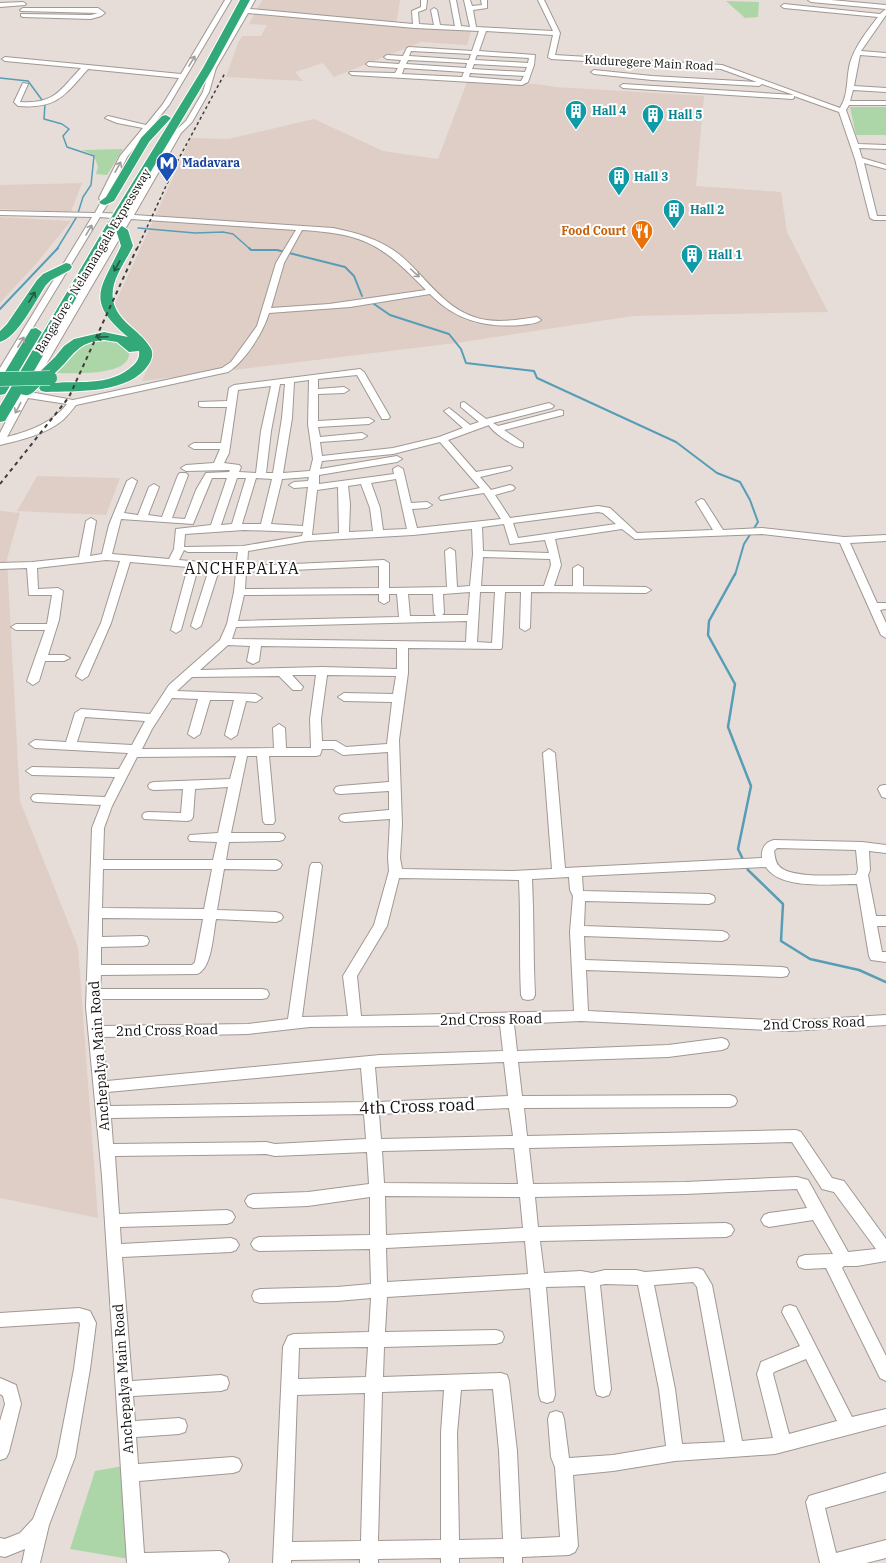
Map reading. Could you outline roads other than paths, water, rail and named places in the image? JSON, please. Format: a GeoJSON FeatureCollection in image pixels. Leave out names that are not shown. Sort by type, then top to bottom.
{"type":"FeatureCollection","features":[{"type":"Feature","properties":{"kind":"highway","name":"Bangalore - Nelamangala Expressway"},"geometry":{"type":"LineString","coordinates":[[0,391],[114,218],[110,199],[145,140],[166,118],[202,68],[235,0]]}},
{"type":"Feature","properties":{"kind":"highway","name":"Bangalore - Nelamangala Expressway"},"geometry":{"type":"LineString","coordinates":[[0,418],[114,218],[202,68],[245,0]]}},
{"type":"Feature","properties":{"kind":"highway"},"geometry":{"type":"LineString","coordinates":[[178,132],[183,121],[203,89],[202,68]]}},
{"type":"Feature","properties":{"kind":"highway"},"geometry":{"type":"LineString","coordinates":[[0,379],[80,387],[108,383],[128,376],[146,359],[141,343],[121,326],[107,301],[108,283],[127,246],[114,218]]}},
{"type":"Feature","properties":{"kind":"highway"},"geometry":{"type":"LineString","coordinates":[[0,338],[12,327],[41,283],[47,277],[66,267]]}},
{"type":"Feature","properties":{"kind":"highway"},"geometry":{"type":"LineString","coordinates":[[0,388],[48,383],[109,375],[132,364],[136,354],[132,346],[120,339],[101,337],[86,339],[72,346],[61,359],[26,393]]}},
{"type":"Feature","properties":{"kind":"street"},"geometry":{"type":"LineString","coordinates":[[114,218],[103,198],[116,169],[147,127],[166,105],[228,0]]}},
{"type":"Feature","properties":{"kind":"street"},"geometry":{"type":"LineString","coordinates":[[0,374],[66,267],[114,218],[178,132],[189,122],[206,92],[213,68],[252,0]]}},
{"type":"Feature","properties":{"kind":"street"},"geometry":{"type":"LineString","coordinates":[[416,26],[415,11],[424,8],[424,0]]}},
{"type":"Feature","properties":{"kind":"street"},"geometry":{"type":"LineString","coordinates":[[453,0],[458,28]]}},
{"type":"Feature","properties":{"kind":"street"},"geometry":{"type":"LineString","coordinates":[[467,0],[470,8],[473,29]]}},
{"type":"Feature","properties":{"kind":"street"},"geometry":{"type":"LineString","coordinates":[[470,8],[485,7],[484,0]]}},
{"type":"Feature","properties":{"kind":"street"},"geometry":{"type":"LineString","coordinates":[[246,11],[416,26],[557,33],[541,0]]}},
{"type":"Feature","properties":{"kind":"street"},"geometry":{"type":"LineString","coordinates":[[806,8],[810,0],[886,7]]}},
{"type":"Feature","properties":{"kind":"street"},"geometry":{"type":"LineString","coordinates":[[23,8],[31,2]]}},
{"type":"Feature","properties":{"kind":"street"},"geometry":{"type":"LineString","coordinates":[[0,5],[91,17],[102,13],[98,10],[23,8]]}},
{"type":"Feature","properties":{"kind":"street"},"geometry":{"type":"LineString","coordinates":[[784,6],[884,14]]}},
{"type":"Feature","properties":{"kind":"street"},"geometry":{"type":"LineString","coordinates":[[434,10],[437,27]]}},
{"type":"Feature","properties":{"kind":"street"},"geometry":{"type":"LineString","coordinates":[[884,14],[877,22],[860,51],[850,85],[848,103],[842,111],[859,159],[874,218],[883,218],[884,227]]}},
{"type":"Feature","properties":{"kind":"street"},"geometry":{"type":"LineString","coordinates":[[877,22],[886,23]]}},
{"type":"Feature","properties":{"kind":"street"},"geometry":{"type":"LineString","coordinates":[[465,79],[483,30]]}},
{"type":"Feature","properties":{"kind":"street","name":"Kuduregere Main Road"},"geometry":{"type":"LineString","coordinates":[[557,33],[550,57],[722,67],[842,111]]}},
{"type":"Feature","properties":{"kind":"street"},"geometry":{"type":"LineString","coordinates":[[860,51],[886,48]]}},
{"type":"Feature","properties":{"kind":"street"},"geometry":{"type":"LineString","coordinates":[[352,73],[522,83],[526,81],[533,56],[409,49],[398,75]]}},
{"type":"Feature","properties":{"kind":"street"},"geometry":{"type":"LineString","coordinates":[[860,51],[886,55]]}},
{"type":"Feature","properties":{"kind":"street"},"geometry":{"type":"LineString","coordinates":[[386,57],[531,65]]}},
{"type":"Feature","properties":{"kind":"street"},"geometry":{"type":"LineString","coordinates":[[5,59],[84,68],[183,76]]}},
{"type":"Feature","properties":{"kind":"street"},"geometry":{"type":"LineString","coordinates":[[651,88],[656,62]]}},
{"type":"Feature","properties":{"kind":"street"},"geometry":{"type":"LineString","coordinates":[[369,64],[528,74]]}},
{"type":"Feature","properties":{"kind":"street"},"geometry":{"type":"LineString","coordinates":[[25,84],[18,104],[32,105],[44,103],[54,100],[84,68]]}},
{"type":"Feature","properties":{"kind":"street"},"geometry":{"type":"LineString","coordinates":[[594,72],[652,78],[771,84]]}},
{"type":"Feature","properties":{"kind":"street"},"geometry":{"type":"LineString","coordinates":[[850,85],[886,82]]}},
{"type":"Feature","properties":{"kind":"street"},"geometry":{"type":"LineString","coordinates":[[758,84],[760,95]]}},
{"type":"Feature","properties":{"kind":"street"},"geometry":{"type":"LineString","coordinates":[[850,85],[886,90]]}},
{"type":"Feature","properties":{"kind":"street"},"geometry":{"type":"LineString","coordinates":[[623,86],[805,98]]}},
{"type":"Feature","properties":{"kind":"street"},"geometry":{"type":"LineString","coordinates":[[848,103],[886,103]]}},
{"type":"Feature","properties":{"kind":"street"},"geometry":{"type":"LineString","coordinates":[[108,118],[119,122],[147,127]]}},
{"type":"Feature","properties":{"kind":"street"},"geometry":{"type":"LineString","coordinates":[[854,146],[886,147]]}},
{"type":"Feature","properties":{"kind":"street"},"geometry":{"type":"LineString","coordinates":[[859,159],[886,167]]}},
{"type":"Feature","properties":{"kind":"street"},"geometry":{"type":"LineString","coordinates":[[0,213],[114,218],[294,226],[333,230],[361,236],[381,245],[421,278],[451,310],[485,322],[537,320],[499,327],[479,326],[461,321],[442,312],[388,258],[372,247],[354,240],[330,234],[114,218]]}},
{"type":"Feature","properties":{"kind":"street"},"geometry":{"type":"LineString","coordinates":[[0,442],[114,218]]}},
{"type":"Feature","properties":{"kind":"street"},"geometry":{"type":"LineString","coordinates":[[26,393],[73,403],[225,370],[234,364],[261,326],[280,263],[299,231]]}},
{"type":"Feature","properties":{"kind":"street"},"geometry":{"type":"LineString","coordinates":[[266,311],[319,308],[400,298],[432,291]]}},
{"type":"Feature","properties":{"kind":"street"},"geometry":{"type":"LineString","coordinates":[[218,466],[225,446],[234,388],[360,372],[385,418]]}},
{"type":"Feature","properties":{"kind":"street"},"geometry":{"type":"LineString","coordinates":[[307,534],[314,486],[314,473],[318,458],[313,424],[314,377]]}},
{"type":"Feature","properties":{"kind":"street"},"geometry":{"type":"LineString","coordinates":[[266,526],[278,476],[289,412],[290,380]]}},
{"type":"Feature","properties":{"kind":"street"},"geometry":{"type":"LineString","coordinates":[[236,527],[257,475],[276,382]]}},
{"type":"Feature","properties":{"kind":"street"},"geometry":{"type":"LineString","coordinates":[[314,392],[344,390]]}},
{"type":"Feature","properties":{"kind":"street"},"geometry":{"type":"LineString","coordinates":[[0,442],[12,440],[52,423],[60,418],[73,403]]}},
{"type":"Feature","properties":{"kind":"street"},"geometry":{"type":"LineString","coordinates":[[202,404],[231,404]]}},
{"type":"Feature","properties":{"kind":"street"},"geometry":{"type":"LineString","coordinates":[[464,405],[486,423],[520,445]]}},
{"type":"Feature","properties":{"kind":"street"},"geometry":{"type":"LineString","coordinates":[[119,516],[189,522],[201,490],[209,475],[234,474],[278,476],[314,473],[395,455],[486,423],[549,406]]}},
{"type":"Feature","properties":{"kind":"street"},"geometry":{"type":"LineString","coordinates":[[449,411],[469,429]]}},
{"type":"Feature","properties":{"kind":"street"},"geometry":{"type":"LineString","coordinates":[[500,431],[561,417]]}},
{"type":"Feature","properties":{"kind":"street"},"geometry":{"type":"LineString","coordinates":[[313,424],[369,421]]}},
{"type":"Feature","properties":{"kind":"street"},"geometry":{"type":"LineString","coordinates":[[315,440],[362,436]]}},
{"type":"Feature","properties":{"kind":"street"},"geometry":{"type":"LineString","coordinates":[[442,439],[474,475],[508,522],[514,542],[623,526]]}},
{"type":"Feature","properties":{"kind":"street"},"geometry":{"type":"LineString","coordinates":[[194,446],[225,446]]}},
{"type":"Feature","properties":{"kind":"street"},"geometry":{"type":"LineString","coordinates":[[318,458],[395,455]]}},
{"type":"Feature","properties":{"kind":"street"},"geometry":{"type":"LineString","coordinates":[[395,455],[398,476],[413,532]]}},
{"type":"Feature","properties":{"kind":"street"},"geometry":{"type":"LineString","coordinates":[[166,519],[185,471],[218,466],[236,467],[215,527]]}},
{"type":"Feature","properties":{"kind":"street"},"geometry":{"type":"LineString","coordinates":[[474,475],[507,468]]}},
{"type":"Feature","properties":{"kind":"street"},"geometry":{"type":"LineString","coordinates":[[294,485],[314,486],[343,484],[398,476]]}},
{"type":"Feature","properties":{"kind":"street"},"geometry":{"type":"LineString","coordinates":[[106,557],[114,525],[119,516],[132,481]]}},
{"type":"Feature","properties":{"kind":"street"},"geometry":{"type":"LineString","coordinates":[[366,481],[376,508],[378,534]]}},
{"type":"Feature","properties":{"kind":"street"},"geometry":{"type":"LineString","coordinates":[[343,484],[345,504],[344,536]]}},
{"type":"Feature","properties":{"kind":"street"},"geometry":{"type":"LineString","coordinates":[[142,518],[154,487]]}},
{"type":"Feature","properties":{"kind":"street"},"geometry":{"type":"LineString","coordinates":[[444,498],[510,488]]}},
{"type":"Feature","properties":{"kind":"street"},"geometry":{"type":"LineString","coordinates":[[701,502],[718,532]]}},
{"type":"Feature","properties":{"kind":"street"},"geometry":{"type":"LineString","coordinates":[[406,506],[427,505]]}},
{"type":"Feature","properties":{"kind":"street"},"geometry":{"type":"LineString","coordinates":[[173,563],[179,549],[180,531],[215,527],[266,526],[307,534],[344,536],[413,532],[508,522],[598,509],[606,510],[634,536],[752,531],[844,540],[886,538]]}},
{"type":"Feature","properties":{"kind":"street"},"geometry":{"type":"LineString","coordinates":[[84,559],[91,521]]}},
{"type":"Feature","properties":{"kind":"street"},"geometry":{"type":"LineString","coordinates":[[471,646],[478,554],[477,525]]}},
{"type":"Feature","properties":{"kind":"street"},"geometry":{"type":"LineString","coordinates":[[188,549],[243,549],[307,534]]}},
{"type":"Feature","properties":{"kind":"street"},"geometry":{"type":"LineString","coordinates":[[548,590],[556,565],[555,556],[549,537]]}},
{"type":"Feature","properties":{"kind":"street"},"geometry":{"type":"LineString","coordinates":[[844,540],[886,634]]}},
{"type":"Feature","properties":{"kind":"street"},"geometry":{"type":"LineString","coordinates":[[196,626],[219,566],[229,549]]}},
{"type":"Feature","properties":{"kind":"street","name":"Anchepalya Main Road"},"geometry":{"type":"LineString","coordinates":[[136,1563],[107,1150],[94,994],[93,970],[98,828],[109,801],[135,751],[173,688],[225,642],[232,624],[239,592],[243,549]]}},
{"type":"Feature","properties":{"kind":"street"},"geometry":{"type":"LineString","coordinates":[[450,551],[452,590]]}},
{"type":"Feature","properties":{"kind":"street"},"geometry":{"type":"LineString","coordinates":[[478,554],[555,556]]}},
{"type":"Feature","properties":{"kind":"street"},"geometry":{"type":"LineString","coordinates":[[0,566],[32,565],[106,557],[242,569],[384,562],[384,601]]}},
{"type":"Feature","properties":{"kind":"street"},"geometry":{"type":"LineString","coordinates":[[82,676],[106,623],[126,558]]}},
{"type":"Feature","properties":{"kind":"street"},"geometry":{"type":"LineString","coordinates":[[32,565],[33,593],[58,592],[52,626],[33,681]]}},
{"type":"Feature","properties":{"kind":"street"},"geometry":{"type":"LineString","coordinates":[[176,630],[194,565]]}},
{"type":"Feature","properties":{"kind":"street"},"geometry":{"type":"LineString","coordinates":[[578,568],[578,590]]}},
{"type":"Feature","properties":{"kind":"street"},"geometry":{"type":"LineString","coordinates":[[239,592],[384,590],[438,591],[476,589],[646,590]]}},
{"type":"Feature","properties":{"kind":"street"},"geometry":{"type":"LineString","coordinates":[[225,642],[403,644],[497,647],[500,589]]}},
{"type":"Feature","properties":{"kind":"street"},"geometry":{"type":"LineString","coordinates":[[525,628],[526,589]]}},
{"type":"Feature","properties":{"kind":"street"},"geometry":{"type":"LineString","coordinates":[[402,590],[405,619]]}},
{"type":"Feature","properties":{"kind":"street"},"geometry":{"type":"LineString","coordinates":[[438,591],[439,613]]}},
{"type":"Feature","properties":{"kind":"street"},"geometry":{"type":"LineString","coordinates":[[873,607],[886,606]]}},
{"type":"Feature","properties":{"kind":"street"},"geometry":{"type":"LineString","coordinates":[[232,624],[472,618]]}},
{"type":"Feature","properties":{"kind":"street"},"geometry":{"type":"LineString","coordinates":[[16,627],[52,626]]}},
{"type":"Feature","properties":{"kind":"street"},"geometry":{"type":"LineString","coordinates":[[253,661],[256,643]]}},
{"type":"Feature","properties":{"kind":"street"},"geometry":{"type":"LineString","coordinates":[[355,1021],[350,976],[380,926],[394,874],[396,873],[394,858],[395,814],[393,748],[402,673],[403,644]]}},
{"type":"Feature","properties":{"kind":"street"},"geometry":{"type":"LineString","coordinates":[[42,658],[64,658]]}},
{"type":"Feature","properties":{"kind":"street"},"geometry":{"type":"LineString","coordinates":[[189,674],[322,671],[402,673]]}},
{"type":"Feature","properties":{"kind":"street"},"geometry":{"type":"LineString","coordinates":[[35,744],[71,744],[135,751],[242,754],[316,752],[318,745],[316,740],[316,716],[322,671]]}},
{"type":"Feature","properties":{"kind":"street"},"geometry":{"type":"LineString","coordinates":[[282,672],[297,687]]}},
{"type":"Feature","properties":{"kind":"street"},"geometry":{"type":"LineString","coordinates":[[169,694],[256,698]]}},
{"type":"Feature","properties":{"kind":"street"},"geometry":{"type":"LineString","coordinates":[[194,734],[205,696]]}},
{"type":"Feature","properties":{"kind":"street"},"geometry":{"type":"LineString","coordinates":[[344,697],[399,698]]}},
{"type":"Feature","properties":{"kind":"street"},"geometry":{"type":"LineString","coordinates":[[231,735],[241,698]]}},
{"type":"Feature","properties":{"kind":"street"},"geometry":{"type":"LineString","coordinates":[[71,744],[81,713],[154,718]]}},
{"type":"Feature","properties":{"kind":"street"},"geometry":{"type":"LineString","coordinates":[[279,728],[280,753]]}},
{"type":"Feature","properties":{"kind":"street"},"geometry":{"type":"LineString","coordinates":[[318,745],[336,746],[343,751],[393,748]]}},
{"type":"Feature","properties":{"kind":"street"},"geometry":{"type":"LineString","coordinates":[[548,753],[559,874]]}},
{"type":"Feature","properties":{"kind":"street"},"geometry":{"type":"LineString","coordinates":[[93,970],[196,969],[201,964],[224,838],[242,754]]}},
{"type":"Feature","properties":{"kind":"street"},"geometry":{"type":"LineString","coordinates":[[263,754],[269,821]]}},
{"type":"Feature","properties":{"kind":"street"},"geometry":{"type":"LineString","coordinates":[[32,771],[124,773]]}},
{"type":"Feature","properties":{"kind":"street"},"geometry":{"type":"LineString","coordinates":[[154,786],[235,783]]}},
{"type":"Feature","properties":{"kind":"street"},"geometry":{"type":"LineString","coordinates":[[148,816],[187,817],[189,785]]}},
{"type":"Feature","properties":{"kind":"street"},"geometry":{"type":"LineString","coordinates":[[340,790],[394,786]]}},
{"type":"Feature","properties":{"kind":"street"},"geometry":{"type":"LineString","coordinates":[[37,798],[109,801]]}},
{"type":"Feature","properties":{"kind":"street"},"geometry":{"type":"LineString","coordinates":[[345,818],[395,814]]}},
{"type":"Feature","properties":{"kind":"street"},"geometry":{"type":"LineString","coordinates":[[194,838],[279,837]]}},
{"type":"Feature","properties":{"kind":"street"},"geometry":{"type":"LineString","coordinates":[[863,880],[792,878],[777,872],[768,862],[768,850],[774,844],[886,848]]}},
{"type":"Feature","properties":{"kind":"street"},"geometry":{"type":"LineString","coordinates":[[862,846],[863,880],[876,956],[886,957]]}},
{"type":"Feature","properties":{"kind":"street"},"geometry":{"type":"LineString","coordinates":[[396,873],[525,875],[559,874],[768,862]]}},
{"type":"Feature","properties":{"kind":"street"},"geometry":{"type":"LineString","coordinates":[[97,864],[276,865]]}},
{"type":"Feature","properties":{"kind":"street"},"geometry":{"type":"LineString","coordinates":[[294,1024],[316,866]]}},
{"type":"Feature","properties":{"kind":"street"},"geometry":{"type":"LineString","coordinates":[[575,872],[576,890],[578,896],[577,931],[581,1016]]}},
{"type":"Feature","properties":{"kind":"street"},"geometry":{"type":"LineString","coordinates":[[525,875],[528,931],[526,956],[528,995]]}},
{"type":"Feature","properties":{"kind":"street"},"geometry":{"type":"LineString","coordinates":[[578,896],[709,899]]}},
{"type":"Feature","properties":{"kind":"street"},"geometry":{"type":"LineString","coordinates":[[95,913],[210,914],[276,917]]}},
{"type":"Feature","properties":{"kind":"street"},"geometry":{"type":"LineString","coordinates":[[870,921],[886,921]]}},
{"type":"Feature","properties":{"kind":"street"},"geometry":{"type":"LineString","coordinates":[[577,931],[722,936]]}},
{"type":"Feature","properties":{"kind":"street"},"geometry":{"type":"LineString","coordinates":[[94,942],[142,941]]}},
{"type":"Feature","properties":{"kind":"street"},"geometry":{"type":"LineString","coordinates":[[579,965],[782,972]]}},
{"type":"Feature","properties":{"kind":"street"},"geometry":{"type":"LineString","coordinates":[[94,994],[262,994]]}},
{"type":"Feature","properties":{"kind":"street","name":"2nd Cross Road"},"geometry":{"type":"LineString","coordinates":[[96,1032],[248,1029],[294,1024],[355,1021],[506,1019],[581,1016],[790,1026],[886,1020]]}},
{"type":"Feature","properties":{"kind":"street"},"geometry":{"type":"LineString","coordinates":[[506,1019],[527,1191],[530,1234],[538,1280],[547,1395]]}},
{"type":"Feature","properties":{"kind":"street"},"geometry":{"type":"LineString","coordinates":[[101,1087],[368,1063],[380,1060],[668,1051],[722,1044]]}},
{"type":"Feature","properties":{"kind":"street"},"geometry":{"type":"LineString","coordinates":[[368,1063],[376,1189],[379,1290],[374,1384],[369,1556]]}},
{"type":"Feature","properties":{"kind":"street","name":"4th Cross road"},"geometry":{"type":"LineString","coordinates":[[103,1112],[371,1108],[517,1102],[730,1101]]}},
{"type":"Feature","properties":{"kind":"street"},"geometry":{"type":"LineString","coordinates":[[107,1150],[266,1148],[275,1150],[373,1145],[521,1141],[796,1136],[827,1184],[839,1186],[886,1252],[857,1259],[805,1262]]}},
{"type":"Feature","properties":{"kind":"street"},"geometry":{"type":"LineString","coordinates":[[253,1201],[308,1199],[376,1189],[527,1191],[685,1188],[797,1183],[803,1185],[840,1260]]}},
{"type":"Feature","properties":{"kind":"street"},"geometry":{"type":"LineString","coordinates":[[768,1220],[817,1213]]}},
{"type":"Feature","properties":{"kind":"street"},"geometry":{"type":"LineString","coordinates":[[112,1221],[227,1218]]}},
{"type":"Feature","properties":{"kind":"street"},"geometry":{"type":"LineString","coordinates":[[259,1244],[378,1242],[530,1234],[726,1230]]}},
{"type":"Feature","properties":{"kind":"street"},"geometry":{"type":"LineString","coordinates":[[114,1251],[231,1245]]}},
{"type":"Feature","properties":{"kind":"street"},"geometry":{"type":"LineString","coordinates":[[840,1260],[834,1268],[886,1372]]}},
{"type":"Feature","properties":{"kind":"street"},"geometry":{"type":"LineString","coordinates":[[260,1296],[337,1294],[538,1280],[581,1278],[592,1280],[605,1277],[636,1277],[645,1279],[697,1275],[704,1285],[735,1450]]}},
{"type":"Feature","properties":{"kind":"street"},"geometry":{"type":"LineString","coordinates":[[645,1279],[667,1389],[675,1453]]}},
{"type":"Feature","properties":{"kind":"street"},"geometry":{"type":"LineString","coordinates":[[592,1280],[603,1389]]}},
{"type":"Feature","properties":{"kind":"street"},"geometry":{"type":"LineString","coordinates":[[790,1312],[848,1426]]}},
{"type":"Feature","properties":{"kind":"street"},"geometry":{"type":"LineString","coordinates":[[0,1320],[79,1315],[84,1316],[88,1323],[82,1369],[66,1457],[40,1525],[31,1563]]}},
{"type":"Feature","properties":{"kind":"street"},"geometry":{"type":"LineString","coordinates":[[496,1337],[294,1342],[291,1347],[283,1557],[513,1556],[569,1546],[564,1467],[560,1457],[556,1419]]}},
{"type":"Feature","properties":{"kind":"street"},"geometry":{"type":"LineString","coordinates":[[783,1443],[765,1374],[767,1367],[810,1350]]}},
{"type":"Feature","properties":{"kind":"street"},"geometry":{"type":"LineString","coordinates":[[290,1387],[501,1382],[508,1452],[513,1556]]}},
{"type":"Feature","properties":{"kind":"street"},"geometry":{"type":"LineString","coordinates":[[124,1389],[221,1383]]}},
{"type":"Feature","properties":{"kind":"street"},"geometry":{"type":"LineString","coordinates":[[450,1556],[449,1433],[453,1384]]}},
{"type":"Feature","properties":{"kind":"street"},"geometry":{"type":"LineString","coordinates":[[0,1386],[10,1391],[13,1404],[0,1452]]}},
{"type":"Feature","properties":{"kind":"street"},"geometry":{"type":"LineString","coordinates":[[564,1467],[613,1463],[675,1453],[775,1446],[886,1417]]}},
{"type":"Feature","properties":{"kind":"street"},"geometry":{"type":"LineString","coordinates":[[126,1430],[179,1426]]}},
{"type":"Feature","properties":{"kind":"street"},"geometry":{"type":"LineString","coordinates":[[129,1473],[233,1465]]}},
{"type":"Feature","properties":{"kind":"street"},"geometry":{"type":"LineString","coordinates":[[886,1482],[815,1502],[830,1563],[886,1549]]}},
{"type":"Feature","properties":{"kind":"street"},"geometry":{"type":"LineString","coordinates":[[0,1547],[5,1548],[26,1540],[40,1525]]}},
{"type":"Feature","properties":{"kind":"street"},"geometry":{"type":"LineString","coordinates":[[136,1563],[220,1560]]}},
{"type":"Feature","properties":{"kind":"waterway"},"geometry":{"type":"LineString","coordinates":[[0,78],[28,81],[45,104],[44,119],[62,124],[69,129],[63,136],[67,147],[94,156],[91,185],[83,197],[78,213]]}},
{"type":"Feature","properties":{"kind":"waterway"},"geometry":{"type":"LineString","coordinates":[[57,249],[76,218]]}},
{"type":"Feature","properties":{"kind":"waterway"},"geometry":{"type":"LineString","coordinates":[[138,228],[195,233],[223,232],[233,234],[250,249]]}},
{"type":"Feature","properties":{"kind":"waterway"},"geometry":{"type":"LineString","coordinates":[[0,309],[58,248]]}},
{"type":"Feature","properties":{"kind":"waterway"},"geometry":{"type":"LineString","coordinates":[[250,249],[277,250],[345,267],[354,276],[362,296]]}},
{"type":"Feature","properties":{"kind":"waterway"},"geometry":{"type":"LineString","coordinates":[[374,304],[390,315],[449,334],[461,349],[466,363],[534,371],[537,378],[676,442],[717,473],[740,482],[750,500],[758,522],[744,544],[735,575]]}},
{"type":"Feature","properties":{"kind":"waterway"},"geometry":{"type":"LineString","coordinates":[[735,574],[709,621],[708,635],[735,684],[728,727],[751,786],[738,849],[748,870],[783,904],[781,941],[810,959],[859,970],[886,982]]}},
{"type":"Feature","properties":{"kind":"railway"},"geometry":{"type":"LineString","coordinates":[[137,249],[178,160],[225,73]]}},
{"type":"Feature","properties":{"kind":"railway"},"geometry":{"type":"LineString","coordinates":[[0,484],[69,397],[137,248]]}},
{"type":"Feature","properties":{"kind":"place","name":"Hall 4"},"geometry":{"type":"Point","coordinates":[576,130]}},
{"type":"Feature","properties":{"kind":"place","name":"Hall 5"},"geometry":{"type":"Point","coordinates":[653,134]}},
{"type":"Feature","properties":{"kind":"place","name":"Madavara"},"geometry":{"type":"Point","coordinates":[167,182]}},
{"type":"Feature","properties":{"kind":"place","name":"Hall 3"},"geometry":{"type":"Point","coordinates":[619,196]}},
{"type":"Feature","properties":{"kind":"place","name":"Hall 2"},"geometry":{"type":"Point","coordinates":[674,230]}},
{"type":"Feature","properties":{"kind":"place","name":"Food Court"},"geometry":{"type":"Point","coordinates":[642,250]}},
{"type":"Feature","properties":{"kind":"place","name":"Hall 1"},"geometry":{"type":"Point","coordinates":[692,274]}},
{"type":"Feature","properties":{"kind":"district","name":"ANCHEPALYA"},"geometry":{"type":"Point","coordinates":[242,568]}}]}
